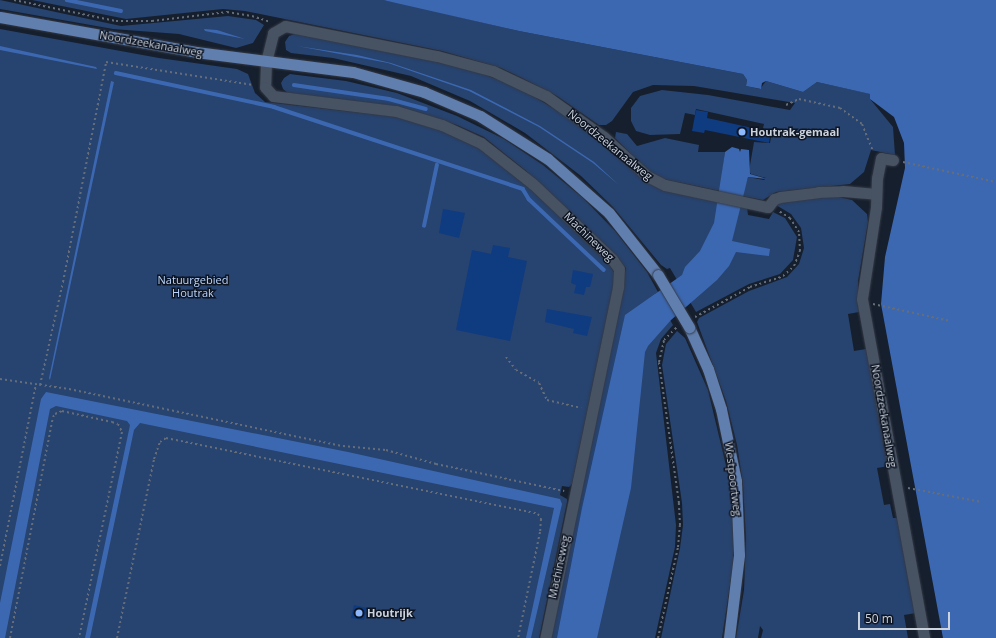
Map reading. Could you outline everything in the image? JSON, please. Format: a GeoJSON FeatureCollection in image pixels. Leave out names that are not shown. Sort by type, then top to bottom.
{"type":"FeatureCollection","features":[{"type":"Feature","properties":{"kind":"main road","name":"Noordzeekanaalweg"},"geometry":{"type":"LineString","coordinates":[[0,17],[137,43],[266,62],[333,68],[378,78],[430,94],[486,120],[534,149],[574,180],[619,224],[658,275]]}},
{"type":"Feature","properties":{"kind":"main road","name":"Westpoortweg"},"geometry":{"type":"LineString","coordinates":[[658,275],[687,324],[708,369],[721,409],[736,481],[739,555],[729,638]]}},
{"type":"Feature","properties":{"kind":"street","name":"Noordzeekanaalweg"},"geometry":{"type":"LineString","coordinates":[[278,28],[294,26],[438,56],[493,71],[560,105],[604,137],[656,182],[768,207]]}},
{"type":"Feature","properties":{"kind":"street"},"geometry":{"type":"LineString","coordinates":[[265,87],[266,62],[270,40],[278,28]]}},
{"type":"Feature","properties":{"kind":"street","name":"Machineweg"},"geometry":{"type":"LineString","coordinates":[[265,87],[269,94],[277,98],[383,108],[432,121],[469,136],[513,167],[612,259],[619,269],[619,281],[545,638]]}},
{"type":"Feature","properties":{"kind":"street","name":"Noordzeekanaalweg"},"geometry":{"type":"LineString","coordinates":[[887,159],[876,194],[862,299],[924,638]]}},
{"type":"Feature","properties":{"kind":"street"},"geometry":{"type":"LineString","coordinates":[[768,207],[771,202],[780,197],[818,192],[843,191],[876,194]]}},
{"type":"Feature","properties":{"kind":"path","name":"Noordzeekanaalweg"},"geometry":{"type":"LineString","coordinates":[[14,0],[116,21],[152,22],[228,12],[265,19],[278,28]]}},
{"type":"Feature","properties":{"kind":"path"},"geometry":{"type":"LineString","coordinates":[[40,385],[63,282],[106,62],[265,87]]}},
{"type":"Feature","properties":{"kind":"path"},"geometry":{"type":"LineString","coordinates":[[786,105],[794,101],[806,100],[826,104],[849,113],[862,124],[873,151],[887,159],[996,182]]}},
{"type":"Feature","properties":{"kind":"path"},"geometry":{"type":"LineString","coordinates":[[658,638],[678,547],[680,525],[679,503],[659,362],[661,348],[672,330],[687,324],[750,287],[782,276],[794,266],[800,251],[799,232],[790,218],[768,207]]}},
{"type":"Feature","properties":{"kind":"path"},"geometry":{"type":"LineString","coordinates":[[872,304],[950,321]]}},
{"type":"Feature","properties":{"kind":"path"},"geometry":{"type":"LineString","coordinates":[[506,357],[516,370],[539,383],[547,400],[592,410]]}},
{"type":"Feature","properties":{"kind":"path"},"geometry":{"type":"LineString","coordinates":[[0,379],[40,385],[343,446],[386,450],[436,464],[574,494]]}},
{"type":"Feature","properties":{"kind":"path"},"geometry":{"type":"LineString","coordinates":[[0,566],[36,385]]}},
{"type":"Feature","properties":{"kind":"path"},"geometry":{"type":"LineString","coordinates":[[10,638],[54,417],[55,414],[62,411],[118,424],[122,432],[80,638]]}},
{"type":"Feature","properties":{"kind":"path"},"geometry":{"type":"LineString","coordinates":[[117,638],[156,454],[160,442],[166,438],[538,514],[541,519],[540,532],[518,638]]}},
{"type":"Feature","properties":{"kind":"path"},"geometry":{"type":"LineString","coordinates":[[904,488],[982,502]]}},
{"type":"Feature","properties":{"kind":"green space"},"geometry":{"type":"Polygon","coordinates":[[[0,0],[121,26],[228,16],[256,20],[264,25],[253,43],[236,48],[179,34],[113,29],[0,9],[0,0]]]}},
{"type":"Feature","properties":{"kind":"green space"},"geometry":{"type":"Polygon","coordinates":[[[32,0],[383,0],[400,3],[519,31],[743,74],[747,80],[746,86],[760,89],[766,81],[803,92],[817,82],[871,94],[870,99],[893,127],[895,155],[871,150],[864,172],[850,184],[776,192],[763,200],[742,196],[748,177],[764,180],[766,178],[751,174],[749,171],[754,142],[770,143],[772,131],[763,128],[764,124],[696,109],[695,115],[685,113],[680,134],[650,135],[636,131],[631,121],[631,108],[640,96],[662,90],[708,95],[790,110],[795,103],[694,86],[653,85],[633,92],[612,121],[606,125],[599,125],[557,96],[501,68],[442,51],[245,11],[223,9],[126,19],[32,0]]]}},
{"type":"Feature","properties":{"kind":"green space","name":"Natuurgebied Houtrak"},"geometry":{"type":"Polygon","coordinates":[[[0,29],[159,58],[237,69],[248,74],[255,93],[265,102],[398,117],[444,131],[481,148],[529,187],[609,264],[614,273],[614,283],[572,484],[569,487],[562,486],[560,495],[567,499],[567,502],[539,638],[0,638],[0,29]]]}},
{"type":"Feature","properties":{"kind":"green space"},"geometry":{"type":"Polygon","coordinates":[[[297,33],[452,65],[486,75],[521,89],[573,120],[654,186],[747,207],[748,215],[769,219],[773,212],[785,218],[797,237],[793,260],[780,274],[749,284],[696,312],[670,268],[667,269],[661,265],[613,207],[581,176],[525,133],[470,101],[411,76],[333,58],[291,53],[286,50],[285,42],[289,36],[297,33]]]}},
{"type":"Feature","properties":{"kind":"green space"},"geometry":{"type":"Polygon","coordinates":[[[290,74],[346,81],[397,93],[457,116],[504,139],[543,165],[583,198],[615,231],[647,272],[658,292],[655,294],[673,325],[661,339],[656,353],[676,525],[675,547],[655,638],[549,638],[626,268],[525,170],[484,137],[457,125],[401,107],[288,93],[283,89],[281,83],[284,78],[290,74]]]}},
{"type":"Feature","properties":{"kind":"green space"},"geometry":{"type":"Polygon","coordinates":[[[616,132],[627,134],[637,146],[665,138],[699,145],[698,152],[725,152],[720,191],[663,179],[648,171],[615,138],[616,132]]]}},
{"type":"Feature","properties":{"kind":"green space"},"geometry":{"type":"Polygon","coordinates":[[[834,196],[852,200],[867,214],[868,222],[858,281],[859,312],[848,314],[854,351],[866,349],[889,466],[877,468],[884,505],[890,504],[893,518],[897,518],[916,613],[904,615],[908,638],[761,638],[763,630],[760,626],[758,638],[736,638],[744,590],[746,539],[743,484],[737,445],[726,401],[697,322],[699,318],[749,291],[787,277],[799,264],[804,248],[801,228],[791,214],[776,205],[777,203],[834,196]]]}},
{"type":"Feature","properties":{"kind":"green space"},"geometry":{"type":"Polygon","coordinates":[[[677,331],[685,338],[708,390],[729,478],[733,520],[733,565],[722,638],[661,638],[680,548],[683,525],[682,503],[662,365],[666,344],[677,331]]]}},
{"type":"Feature","properties":{"kind":"shaded area"},"geometry":{"type":"Polygon","coordinates":[[[383,0],[996,0],[996,638],[943,638],[881,304],[885,257],[905,168],[904,143],[894,117],[870,99],[870,94],[817,82],[803,92],[766,81],[762,83],[761,89],[746,86],[747,80],[743,74],[519,31],[383,0]]]}},
{"type":"Feature","properties":{"kind":"shaded area"},"geometry":{"type":"Polygon","coordinates":[[[204,29],[217,30],[245,39],[205,31],[204,29]]]}},
{"type":"Feature","properties":{"kind":"shaded area"},"geometry":{"type":"Polygon","coordinates":[[[0,46],[96,67],[97,69],[0,50],[0,46]]]}},
{"type":"Feature","properties":{"kind":"shaded area"},"geometry":{"type":"Polygon","coordinates":[[[297,46],[357,55],[391,63],[471,90],[540,126],[594,162],[620,186],[593,163],[539,127],[469,91],[388,63],[297,46]]]}},
{"type":"Feature","properties":{"kind":"shaded area"},"geometry":{"type":"Polygon","coordinates":[[[111,81],[114,82],[50,380],[49,378],[111,81]]]}},
{"type":"Feature","properties":{"kind":"shaded area"},"geometry":{"type":"Polygon","coordinates":[[[732,147],[739,149],[740,152],[741,149],[749,150],[750,174],[767,179],[748,177],[732,241],[770,249],[769,256],[736,252],[729,266],[717,280],[671,320],[648,346],[645,352],[631,488],[597,638],[557,638],[582,508],[625,315],[682,275],[685,267],[700,251],[714,223],[725,152],[732,147]]]}},
{"type":"Feature","properties":{"kind":"shaded area"},"geometry":{"type":"Polygon","coordinates":[[[46,392],[348,452],[560,499],[562,504],[531,638],[526,638],[554,508],[140,423],[134,430],[90,638],[85,638],[130,425],[127,421],[56,406],[50,409],[5,638],[0,638],[0,603],[41,399],[46,392]]]}},
{"type":"Feature","properties":{"kind":"building"},"geometry":{"type":"Polygon","coordinates":[[[696,110],[708,112],[707,118],[771,132],[769,143],[705,130],[704,133],[692,131],[696,110]]]}},
{"type":"Feature","properties":{"kind":"building"},"geometry":{"type":"Polygon","coordinates":[[[443,209],[465,213],[459,238],[439,233],[443,209]]]}},
{"type":"Feature","properties":{"kind":"building"},"geometry":{"type":"Polygon","coordinates":[[[493,245],[510,248],[508,257],[527,261],[510,341],[456,330],[472,250],[491,254],[493,245]]]}},
{"type":"Feature","properties":{"kind":"building"},"geometry":{"type":"Polygon","coordinates":[[[573,270],[593,274],[590,287],[586,287],[584,295],[574,293],[576,285],[571,283],[573,270]]]}},
{"type":"Feature","properties":{"kind":"building"},"geometry":{"type":"Polygon","coordinates":[[[547,309],[592,317],[587,336],[573,333],[574,329],[545,322],[547,309]]]}},
{"type":"Feature","properties":{"kind":"building","name":"Houtrijk"},"geometry":{"type":"Polygon","coordinates":[[[354,605],[367,608],[364,620],[351,618],[354,605]]]}},
{"type":"Feature","properties":{"kind":"waterway"},"geometry":{"type":"LineString","coordinates":[[67,0],[121,11]]}},
{"type":"Feature","properties":{"kind":"waterway"},"geometry":{"type":"LineString","coordinates":[[116,73],[274,107],[523,189],[529,199],[604,270]]}},
{"type":"Feature","properties":{"kind":"waterway"},"geometry":{"type":"LineString","coordinates":[[294,85],[389,99],[426,109]]}},
{"type":"Feature","properties":{"kind":"waterway"},"geometry":{"type":"LineString","coordinates":[[424,226],[437,165]]}},
{"type":"Feature","properties":{"kind":"place","name":"Houtrak-gemaal"},"geometry":{"type":"Point","coordinates":[742,132]}},
{"type":"Feature","properties":{"kind":"place","name":"Houtrijk"},"geometry":{"type":"Point","coordinates":[359,613]}}]}
